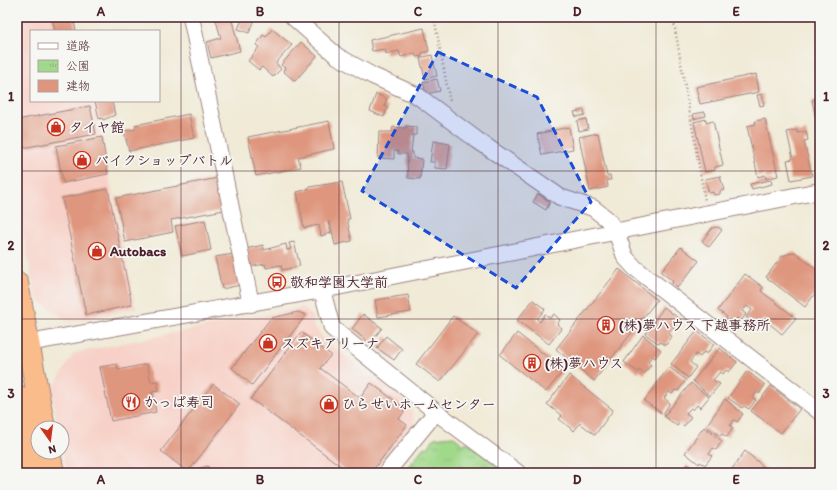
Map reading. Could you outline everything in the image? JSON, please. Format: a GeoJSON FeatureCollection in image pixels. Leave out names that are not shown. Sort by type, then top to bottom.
{"type":"FeatureCollection","features":[{"type":"Feature","properties":{"kind":"highway"},"geometry":{"type":"LineString","coordinates":[[17,283],[43,420]]}},
{"type":"Feature","properties":{"kind":"highway"},"geometry":{"type":"LineString","coordinates":[[17,396],[32,473]]}},
{"type":"Feature","properties":{"kind":"highway"},"geometry":{"type":"LineString","coordinates":[[51,460],[53,473]]}},
{"type":"Feature","properties":{"kind":"street"},"geometry":{"type":"LineString","coordinates":[[191,17],[251,304]]}},
{"type":"Feature","properties":{"kind":"street"},"geometry":{"type":"LineString","coordinates":[[293,17],[337,56],[373,76],[418,96],[476,140],[560,197],[593,208],[607,219],[616,231],[625,257],[635,268],[820,412]]}},
{"type":"Feature","properties":{"kind":"street"},"geometry":{"type":"LineString","coordinates":[[28,342],[251,304],[820,191]]}},
{"type":"Feature","properties":{"kind":"street"},"geometry":{"type":"LineString","coordinates":[[322,290],[332,328],[436,412],[518,473]]}},
{"type":"Feature","properties":{"kind":"street"},"geometry":{"type":"LineString","coordinates":[[386,473],[436,412]]}},
{"type":"Feature","properties":{"kind":"path"},"geometry":{"type":"LineString","coordinates":[[434,17],[454,122]]}},
{"type":"Feature","properties":{"kind":"path"},"geometry":{"type":"LineString","coordinates":[[674,17],[707,213]]}},
{"type":"Feature","properties":{"kind":"highlighted area"},"geometry":{"type":"Polygon","coordinates":[[[438,52],[537,97],[591,202],[516,288],[362,191],[438,52]]]}},
{"type":"Feature","properties":{"kind":"shaded area"},"geometry":{"type":"Polygon","coordinates":[[[17,17],[75,17],[78,30],[30,30],[30,102],[93,102],[136,308],[70,322],[36,299],[17,201],[17,17]]]}},
{"type":"Feature","properties":{"kind":"shaded area"},"geometry":{"type":"Polygon","coordinates":[[[303,307],[312,316],[314,326],[326,342],[411,406],[415,426],[377,473],[67,473],[64,460],[70,460],[70,420],[56,420],[51,391],[74,353],[303,307]]]}},
{"type":"Feature","properties":{"kind":"green space"},"geometry":{"type":"Polygon","coordinates":[[[453,436],[464,445],[466,442],[507,473],[404,473],[424,447],[428,448],[434,438],[453,436]]]}},
{"type":"Feature","properties":{"kind":"building"},"geometry":{"type":"Polygon","coordinates":[[[52,17],[73,17],[76,30],[55,30],[52,17]]]}},
{"type":"Feature","properties":{"kind":"building"},"geometry":{"type":"Polygon","coordinates":[[[215,17],[231,17],[240,51],[211,58],[207,42],[221,38],[215,17]]]}},
{"type":"Feature","properties":{"kind":"building"},"geometry":{"type":"Polygon","coordinates":[[[243,17],[256,17],[249,33],[238,29],[243,17]]]}},
{"type":"Feature","properties":{"kind":"building"},"geometry":{"type":"Polygon","coordinates":[[[424,28],[429,51],[422,53],[422,56],[416,57],[415,53],[401,57],[399,51],[386,54],[385,49],[372,51],[370,40],[424,28]]]}},
{"type":"Feature","properties":{"kind":"building"},"geometry":{"type":"Polygon","coordinates":[[[272,29],[292,45],[276,63],[281,69],[273,77],[262,67],[259,70],[248,61],[259,47],[256,45],[263,35],[266,37],[272,29]]]}},
{"type":"Feature","properties":{"kind":"building"},"geometry":{"type":"Polygon","coordinates":[[[301,42],[317,56],[295,81],[283,71],[285,68],[281,65],[301,42]]]}},
{"type":"Feature","properties":{"kind":"building"},"geometry":{"type":"Polygon","coordinates":[[[432,55],[437,76],[425,79],[420,58],[432,55]]]}},
{"type":"Feature","properties":{"kind":"building"},"geometry":{"type":"Polygon","coordinates":[[[756,74],[759,92],[700,104],[696,87],[756,74]]]}},
{"type":"Feature","properties":{"kind":"building"},"geometry":{"type":"Polygon","coordinates":[[[437,79],[440,91],[426,94],[423,82],[437,79]]]}},
{"type":"Feature","properties":{"kind":"building"},"geometry":{"type":"Polygon","coordinates":[[[376,94],[387,99],[384,106],[388,107],[384,117],[370,111],[376,94]]]}},
{"type":"Feature","properties":{"kind":"building"},"geometry":{"type":"Polygon","coordinates":[[[762,94],[764,105],[760,106],[757,95],[762,94]]]}},
{"type":"Feature","properties":{"kind":"building"},"geometry":{"type":"Polygon","coordinates":[[[820,98],[820,136],[819,136],[812,100],[820,98]]]}},
{"type":"Feature","properties":{"kind":"building"},"geometry":{"type":"Polygon","coordinates":[[[95,102],[112,102],[115,115],[103,120],[102,118],[99,119],[95,102]]]}},
{"type":"Feature","properties":{"kind":"building","name":"タイヤ館"},"geometry":{"type":"Polygon","coordinates":[[[90,106],[96,134],[17,149],[17,120],[90,106]]]}},
{"type":"Feature","properties":{"kind":"building"},"geometry":{"type":"Polygon","coordinates":[[[584,110],[585,115],[576,117],[574,112],[584,110]]]}},
{"type":"Feature","properties":{"kind":"building"},"geometry":{"type":"Polygon","coordinates":[[[705,112],[706,116],[694,119],[693,114],[705,112]]]}},
{"type":"Feature","properties":{"kind":"building"},"geometry":{"type":"Polygon","coordinates":[[[189,114],[194,138],[129,151],[124,131],[136,129],[135,125],[189,114]]]}},
{"type":"Feature","properties":{"kind":"building"},"geometry":{"type":"Polygon","coordinates":[[[586,119],[588,129],[579,131],[577,121],[586,119]]]}},
{"type":"Feature","properties":{"kind":"building"},"geometry":{"type":"Polygon","coordinates":[[[706,119],[706,123],[713,121],[723,165],[715,167],[715,170],[705,172],[694,122],[706,119]]]}},
{"type":"Feature","properties":{"kind":"building"},"geometry":{"type":"Polygon","coordinates":[[[765,119],[778,176],[766,179],[765,175],[758,177],[747,126],[756,124],[755,121],[765,119]]]}},
{"type":"Feature","properties":{"kind":"building"},"geometry":{"type":"Polygon","coordinates":[[[329,121],[334,149],[298,157],[301,167],[256,176],[248,137],[329,121]]]}},
{"type":"Feature","properties":{"kind":"building"},"geometry":{"type":"Polygon","coordinates":[[[406,126],[416,127],[416,135],[413,135],[411,152],[413,152],[413,158],[422,159],[420,179],[408,178],[407,154],[398,154],[398,151],[394,151],[394,159],[378,158],[379,132],[392,132],[393,127],[406,128],[406,126]]]}},
{"type":"Feature","properties":{"kind":"building"},"geometry":{"type":"Polygon","coordinates":[[[569,127],[573,149],[542,155],[537,134],[569,127]]]}},
{"type":"Feature","properties":{"kind":"building"},"geometry":{"type":"Polygon","coordinates":[[[797,130],[798,133],[806,131],[808,140],[804,141],[812,176],[791,180],[787,160],[793,159],[787,132],[797,130]]]}},
{"type":"Feature","properties":{"kind":"building"},"geometry":{"type":"Polygon","coordinates":[[[598,133],[607,176],[610,175],[611,180],[607,180],[608,187],[590,191],[579,137],[598,133]]]}},
{"type":"Feature","properties":{"kind":"building","name":"バイクショップバトル"},"geometry":{"type":"Polygon","coordinates":[[[102,137],[108,174],[63,183],[56,146],[102,137]]]}},
{"type":"Feature","properties":{"kind":"building"},"geometry":{"type":"Polygon","coordinates":[[[433,141],[450,144],[447,169],[435,168],[435,162],[430,162],[433,141]]]}},
{"type":"Feature","properties":{"kind":"building"},"geometry":{"type":"Polygon","coordinates":[[[720,176],[724,190],[720,191],[720,194],[714,195],[713,192],[709,193],[705,179],[720,176]]]}},
{"type":"Feature","properties":{"kind":"building"},"geometry":{"type":"Polygon","coordinates":[[[218,178],[224,210],[171,220],[173,232],[125,242],[116,198],[218,178]]]}},
{"type":"Feature","properties":{"kind":"building"},"geometry":{"type":"Polygon","coordinates":[[[771,180],[772,184],[752,189],[750,184],[771,180]]]}},
{"type":"Feature","properties":{"kind":"building"},"geometry":{"type":"Polygon","coordinates":[[[342,182],[350,219],[347,219],[352,241],[335,245],[330,222],[328,222],[331,233],[321,236],[319,225],[304,228],[297,192],[309,189],[309,187],[342,182]]]}},
{"type":"Feature","properties":{"kind":"building","name":"Autobacs"},"geometry":{"type":"Polygon","coordinates":[[[108,189],[132,305],[86,315],[62,198],[108,189]]]}},
{"type":"Feature","properties":{"kind":"building"},"geometry":{"type":"Polygon","coordinates":[[[538,194],[550,202],[546,210],[533,202],[538,194]]]}},
{"type":"Feature","properties":{"kind":"building"},"geometry":{"type":"Polygon","coordinates":[[[205,220],[211,250],[182,256],[175,226],[205,220]]]}},
{"type":"Feature","properties":{"kind":"building"},"geometry":{"type":"Polygon","coordinates":[[[718,227],[722,230],[709,247],[702,241],[712,228],[718,227]]]}},
{"type":"Feature","properties":{"kind":"building"},"geometry":{"type":"Polygon","coordinates":[[[294,242],[300,266],[282,270],[281,265],[266,268],[265,264],[249,267],[245,249],[263,245],[264,250],[286,244],[287,250],[291,249],[289,243],[294,242]]]}},
{"type":"Feature","properties":{"kind":"building"},"geometry":{"type":"Polygon","coordinates":[[[681,247],[699,261],[677,288],[672,283],[673,281],[661,272],[681,247]]]}},
{"type":"Feature","properties":{"kind":"building"},"geometry":{"type":"Polygon","coordinates":[[[795,252],[820,272],[820,287],[805,307],[766,277],[782,256],[795,252]]]}},
{"type":"Feature","properties":{"kind":"building"},"geometry":{"type":"Polygon","coordinates":[[[234,254],[240,285],[222,289],[215,257],[234,254]]]}},
{"type":"Feature","properties":{"kind":"building","name":"(株)夢ハウス 下越事務所"},"geometry":{"type":"Polygon","coordinates":[[[619,269],[657,300],[594,381],[556,349],[619,269]]]}},
{"type":"Feature","properties":{"kind":"building"},"geometry":{"type":"Polygon","coordinates":[[[745,274],[763,287],[761,291],[796,318],[782,334],[764,319],[757,326],[746,317],[752,310],[747,306],[742,311],[746,314],[741,321],[737,318],[730,327],[723,322],[727,317],[718,310],[745,274]]]}},
{"type":"Feature","properties":{"kind":"building"},"geometry":{"type":"Polygon","coordinates":[[[408,295],[411,312],[378,317],[375,300],[408,295]]]}},
{"type":"Feature","properties":{"kind":"building"},"geometry":{"type":"Polygon","coordinates":[[[533,300],[545,309],[537,319],[540,322],[545,314],[550,318],[554,314],[560,320],[557,324],[562,328],[549,344],[517,320],[533,300]]]}},
{"type":"Feature","properties":{"kind":"building"},"geometry":{"type":"Polygon","coordinates":[[[664,307],[682,321],[676,330],[673,328],[669,334],[672,336],[666,345],[660,342],[659,344],[645,334],[664,307]]]}},
{"type":"Feature","properties":{"kind":"building","name":"スズキアリーナ"},"geometry":{"type":"Polygon","coordinates":[[[298,312],[306,315],[252,385],[232,368],[271,318],[298,312]]]}},
{"type":"Feature","properties":{"kind":"building"},"geometry":{"type":"Polygon","coordinates":[[[363,314],[382,328],[370,343],[352,329],[363,314]]]}},
{"type":"Feature","properties":{"kind":"building"},"geometry":{"type":"Polygon","coordinates":[[[453,316],[478,334],[440,382],[416,364],[453,316]]]}},
{"type":"Feature","properties":{"kind":"building"},"geometry":{"type":"Polygon","coordinates":[[[697,331],[714,344],[707,354],[704,352],[700,357],[696,354],[690,362],[696,367],[688,378],[671,364],[697,331]]]}},
{"type":"Feature","properties":{"kind":"building","name":"ひらせいホームセンター"},"geometry":{"type":"Polygon","coordinates":[[[301,332],[331,355],[320,368],[360,398],[371,383],[406,409],[399,419],[407,425],[371,473],[350,473],[251,399],[301,332]]]}},
{"type":"Feature","properties":{"kind":"building","name":"(株)夢ハウス"},"geometry":{"type":"Polygon","coordinates":[[[517,333],[564,370],[546,392],[500,355],[517,333]]]}},
{"type":"Feature","properties":{"kind":"building"},"geometry":{"type":"Polygon","coordinates":[[[643,335],[661,350],[655,358],[652,356],[648,362],[651,365],[644,374],[639,370],[638,372],[624,362],[643,335]]]}},
{"type":"Feature","properties":{"kind":"building"},"geometry":{"type":"Polygon","coordinates":[[[386,336],[402,349],[394,360],[377,348],[386,336]]]}},
{"type":"Feature","properties":{"kind":"building"},"geometry":{"type":"Polygon","coordinates":[[[720,348],[737,362],[729,372],[726,370],[723,374],[720,372],[713,380],[720,384],[710,396],[693,381],[720,348]]]}},
{"type":"Feature","properties":{"kind":"building","name":"かっぱ寿司"},"geometry":{"type":"Polygon","coordinates":[[[117,364],[118,370],[147,364],[151,382],[157,381],[159,391],[152,392],[156,412],[111,421],[100,367],[117,364]]]}},
{"type":"Feature","properties":{"kind":"building"},"geometry":{"type":"Polygon","coordinates":[[[669,367],[686,380],[678,391],[675,390],[672,394],[669,392],[664,398],[670,403],[663,414],[644,401],[669,367]]]}},
{"type":"Feature","properties":{"kind":"building"},"geometry":{"type":"Polygon","coordinates":[[[747,371],[765,385],[759,394],[757,392],[753,398],[756,400],[749,409],[744,406],[742,408],[728,398],[747,371]]]}},
{"type":"Feature","properties":{"kind":"building"},"geometry":{"type":"Polygon","coordinates":[[[569,375],[613,410],[595,435],[580,423],[574,431],[559,419],[562,416],[547,404],[569,375]]]}},
{"type":"Feature","properties":{"kind":"building"},"geometry":{"type":"Polygon","coordinates":[[[691,383],[709,397],[700,408],[697,405],[693,410],[691,408],[686,413],[691,417],[684,426],[680,423],[677,426],[664,416],[691,383]]]}},
{"type":"Feature","properties":{"kind":"building"},"geometry":{"type":"Polygon","coordinates":[[[213,384],[240,404],[188,472],[161,451],[213,384]]]}},
{"type":"Feature","properties":{"kind":"building"},"geometry":{"type":"Polygon","coordinates":[[[771,386],[800,409],[781,433],[751,411],[771,386]]]}},
{"type":"Feature","properties":{"kind":"building"},"geometry":{"type":"Polygon","coordinates":[[[725,399],[743,414],[737,422],[734,420],[730,426],[733,428],[727,437],[722,434],[720,436],[706,426],[725,399]]]}},
{"type":"Feature","properties":{"kind":"building"},"geometry":{"type":"Polygon","coordinates":[[[704,427],[722,441],[716,450],[713,448],[709,454],[712,456],[705,465],[700,462],[699,464],[685,453],[704,427]]]}},
{"type":"Feature","properties":{"kind":"building"},"geometry":{"type":"Polygon","coordinates":[[[745,451],[770,472],[770,473],[729,473],[745,451]]]}},
{"type":"Feature","properties":{"kind":"building"},"geometry":{"type":"Polygon","coordinates":[[[687,464],[700,473],[686,473],[683,470],[687,464]]]}},
{"type":"Feature","properties":{"kind":"building"},"geometry":{"type":"Polygon","coordinates":[[[208,466],[209,473],[192,473],[191,470],[208,466]]]}},
{"type":"Feature","properties":{"kind":"place","name":"タイヤ館"},"geometry":{"type":"Point","coordinates":[56,127]}},
{"type":"Feature","properties":{"kind":"place","name":"バイクショップバトル"},"geometry":{"type":"Point","coordinates":[82,160]}},
{"type":"Feature","properties":{"kind":"place","name":"Autobacs"},"geometry":{"type":"Point","coordinates":[97,251]}},
{"type":"Feature","properties":{"kind":"place","name":"敬和学園大学前"},"geometry":{"type":"Point","coordinates":[277,282]}},
{"type":"Feature","properties":{"kind":"place","name":"(株)夢ハウス 下越事務所"},"geometry":{"type":"Point","coordinates":[606,325]}},
{"type":"Feature","properties":{"kind":"place","name":"スズキアリーナ"},"geometry":{"type":"Point","coordinates":[268,343]}},
{"type":"Feature","properties":{"kind":"place","name":"(株)夢ハウス"},"geometry":{"type":"Point","coordinates":[532,363]}},
{"type":"Feature","properties":{"kind":"place","name":"かっぱ寿司"},"geometry":{"type":"Point","coordinates":[131,402]}},
{"type":"Feature","properties":{"kind":"place","name":"ひらせいホームセンター"},"geometry":{"type":"Point","coordinates":[329,404]}}]}
